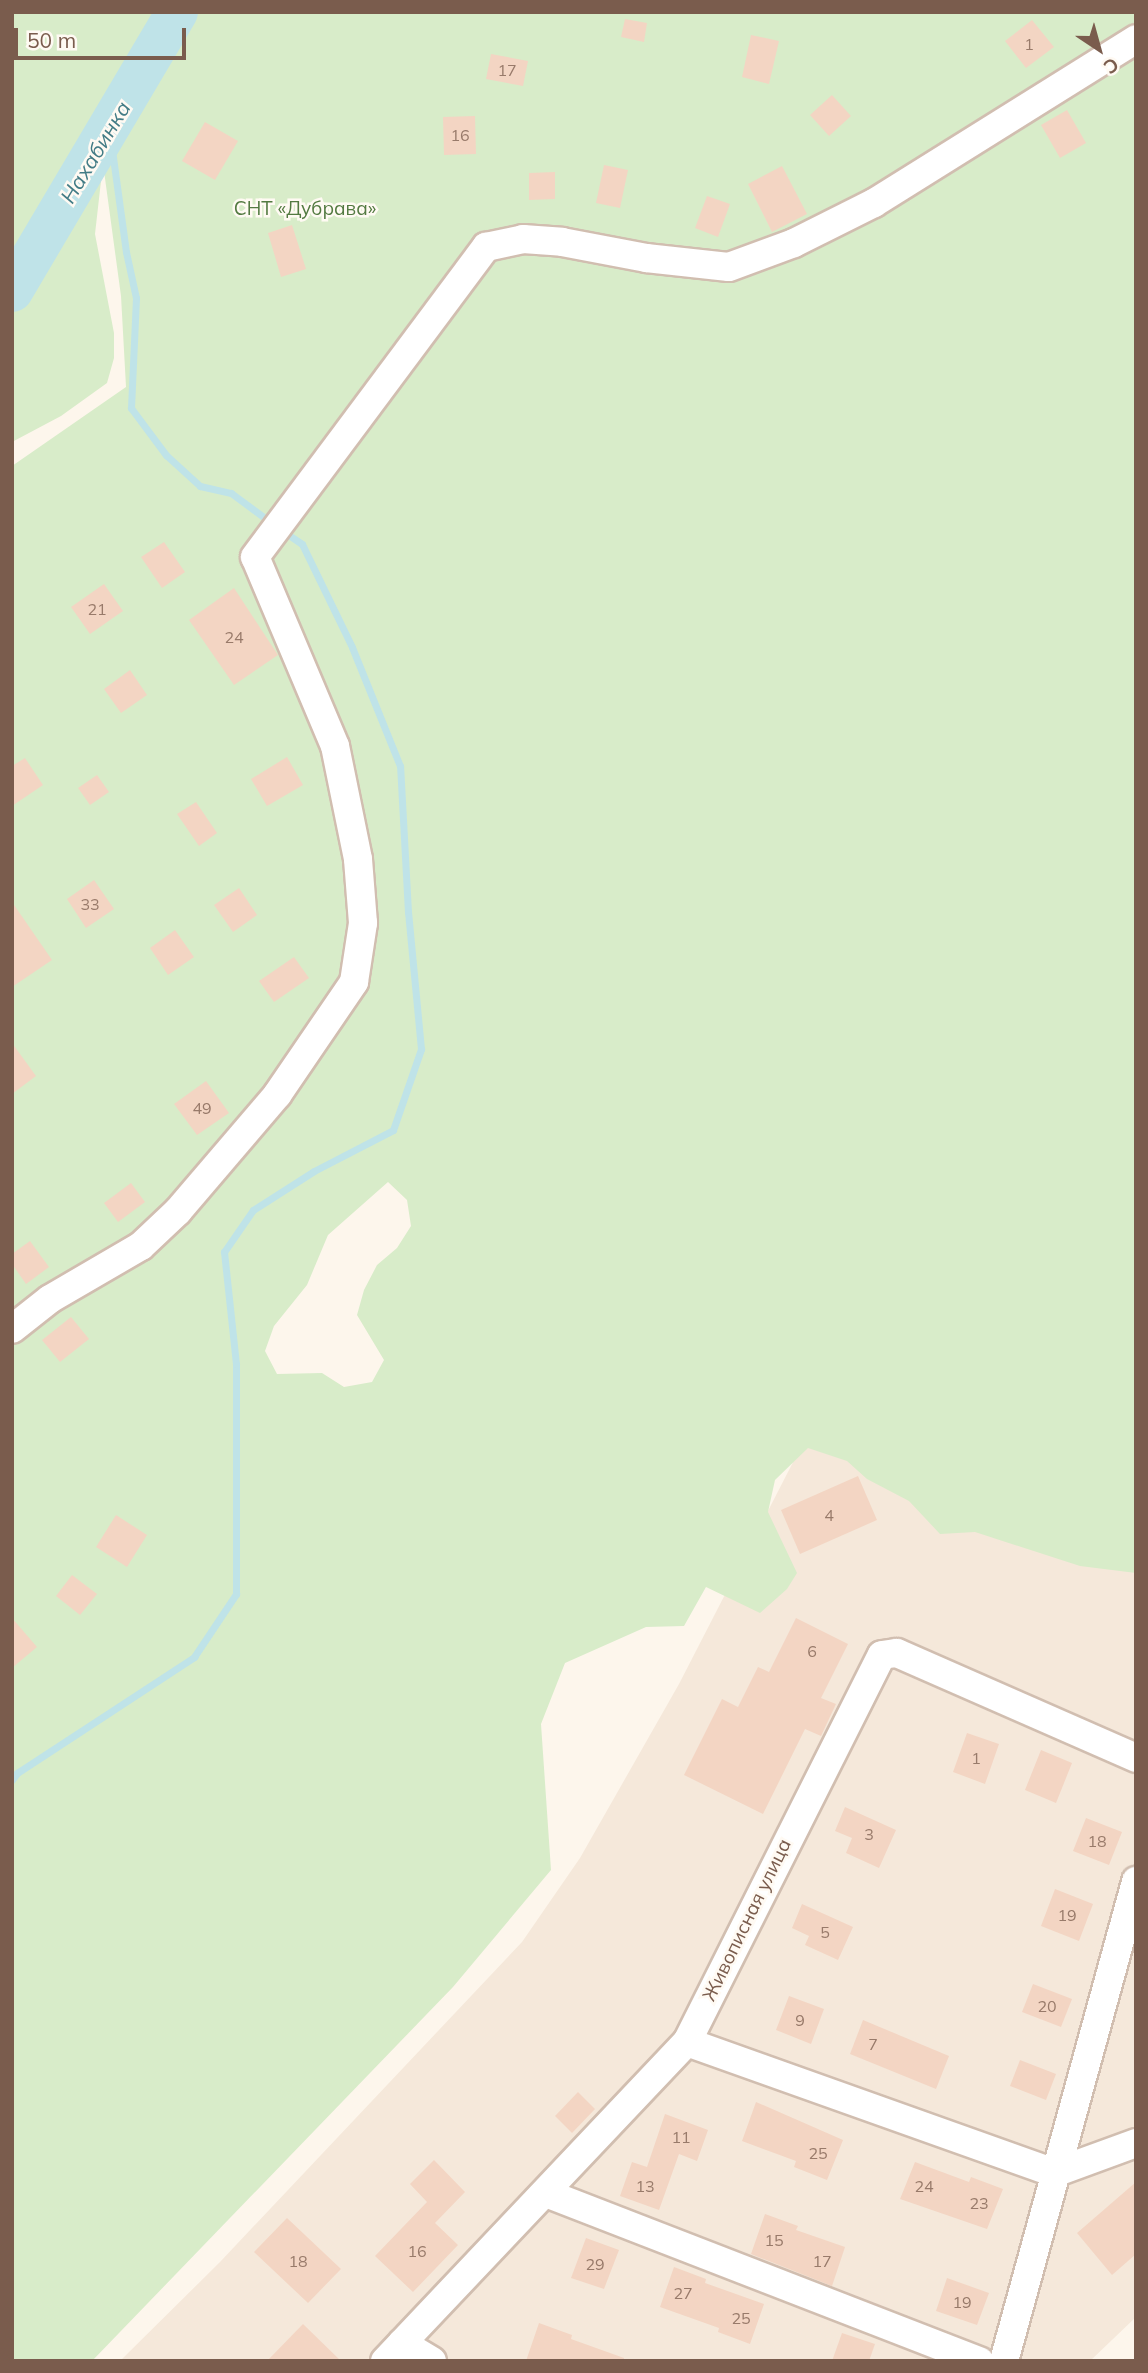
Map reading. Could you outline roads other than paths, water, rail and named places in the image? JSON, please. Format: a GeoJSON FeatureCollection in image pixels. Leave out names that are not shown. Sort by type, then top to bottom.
{"type":"FeatureCollection","features":[{"type":"Feature","properties":{"kind":"street"},"geometry":{"type":"LineString","coordinates":[[12,1329],[50,1298],[141,1246],[178,1211],[277,1096],[354,982],[363,923],[358,859],[335,746],[255,557],[293,510],[486,247],[523,239],[536,240],[646,258],[729,267],[794,243],[874,203],[1136,39]]}},
{"type":"Feature","properties":{"kind":"street","name":"Живописная улица"},"geometry":{"type":"LineString","coordinates":[[393,2352],[687,2042],[882,1654],[897,1653],[1136,1758]]}},
{"type":"Feature","properties":{"kind":"street"},"geometry":{"type":"LineString","coordinates":[[1004,2361],[1136,1881]]}},
{"type":"Feature","properties":{"kind":"street"},"geometry":{"type":"LineString","coordinates":[[687,2042],[1054,2173],[1136,2143]]}},
{"type":"Feature","properties":{"kind":"street"},"geometry":{"type":"LineString","coordinates":[[545,2193],[980,2361]]}},
{"type":"Feature","properties":{"kind":"street"},"geometry":{"type":"LineString","coordinates":[[393,2352],[432,2361]]}},
{"type":"Feature","properties":{"kind":"waterway","name":"Нахабинка"},"geometry":{"type":"LineString","coordinates":[[12,291],[177,12]]}},
{"type":"Feature","properties":{"kind":"waterway"},"geometry":{"type":"LineString","coordinates":[[109,128],[126,252],[136,298],[131,408],[166,455],[200,486],[231,493],[273,524]]}},
{"type":"Feature","properties":{"kind":"waterway"},"geometry":{"type":"LineString","coordinates":[[12,1780],[17,1773],[194,1657],[236,1594],[236,1364],[224,1252],[253,1210],[314,1171],[393,1130],[421,1049],[408,912],[400,766],[352,647],[302,544],[283,531]]}},
{"type":"Feature","properties":{"kind":"park label","name":"СНТ «Дубрава»"},"geometry":{"type":"Point","coordinates":[305,209]}}]}
